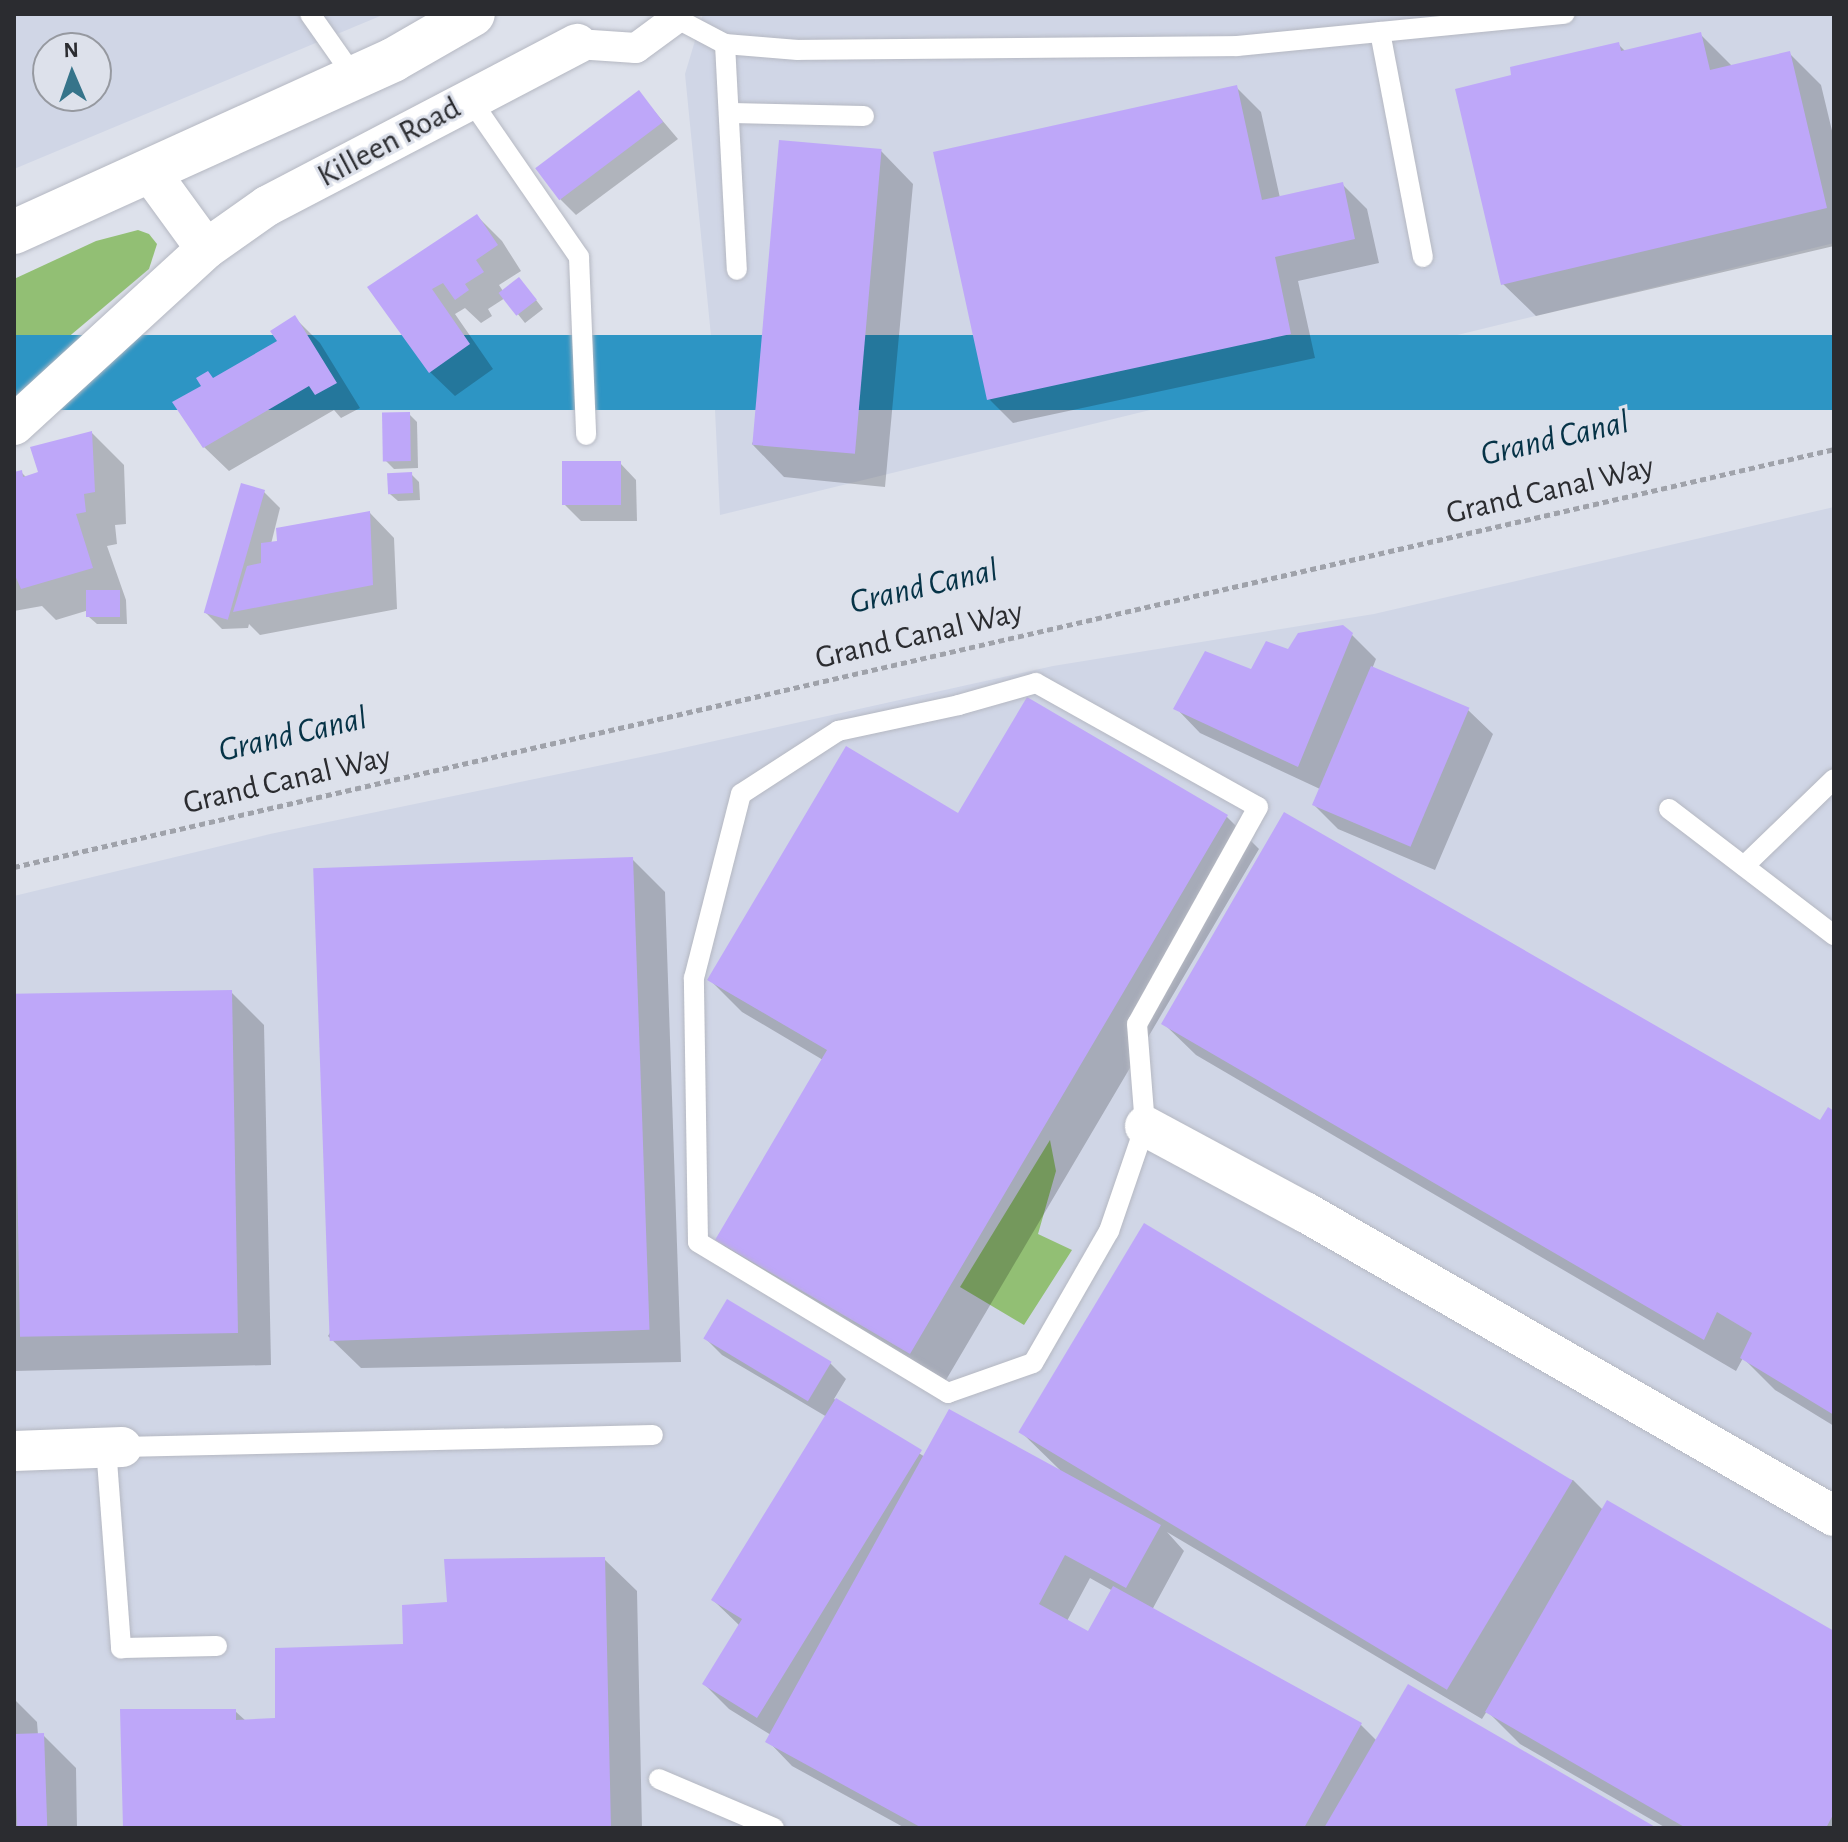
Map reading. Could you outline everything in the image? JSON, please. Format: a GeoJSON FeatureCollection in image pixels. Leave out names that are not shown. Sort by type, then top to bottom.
{"type":"FeatureCollection","features":[{"type":"Feature","properties":{"kind":"street"},"geometry":{"type":"LineString","coordinates":[[14,232],[355,78],[473,14]]}},
{"type":"Feature","properties":{"kind":"street"},"geometry":{"type":"LineString","coordinates":[[577,44],[636,48],[671,17]]}},
{"type":"Feature","properties":{"kind":"street","name":"Killeen Road"},"geometry":{"type":"LineString","coordinates":[[14,425],[206,249],[267,206],[577,44]]}},
{"type":"Feature","properties":{"kind":"street"},"geometry":{"type":"LineString","coordinates":[[150,172],[206,249]]}},
{"type":"Feature","properties":{"kind":"street"},"geometry":{"type":"LineString","coordinates":[[1145,1126],[1305,1212],[1834,1516]]}},
{"type":"Feature","properties":{"kind":"street"},"geometry":{"type":"LineString","coordinates":[[14,1451],[114,1447]]}},
{"type":"Feature","properties":{"kind":"lane"},"geometry":{"type":"LineString","coordinates":[[310,14],[355,78]]}},
{"type":"Feature","properties":{"kind":"lane"},"geometry":{"type":"LineString","coordinates":[[671,17],[725,44],[798,50],[1237,46],[1564,14]]}},
{"type":"Feature","properties":{"kind":"lane"},"geometry":{"type":"LineString","coordinates":[[1380,32],[1423,257]]}},
{"type":"Feature","properties":{"kind":"lane"},"geometry":{"type":"LineString","coordinates":[[725,44],[737,270]]}},
{"type":"Feature","properties":{"kind":"lane"},"geometry":{"type":"LineString","coordinates":[[470,99],[579,257],[586,435]]}},
{"type":"Feature","properties":{"kind":"lane"},"geometry":{"type":"LineString","coordinates":[[731,113],[864,116]]}},
{"type":"Feature","properties":{"kind":"lane"},"geometry":{"type":"LineString","coordinates":[[1036,683],[1258,807],[1137,1024],[1145,1126],[1109,1231],[1033,1363],[948,1393],[698,1242],[694,978],[741,794],[838,731],[959,705],[1036,683]]}},
{"type":"Feature","properties":{"kind":"lane"},"geometry":{"type":"LineString","coordinates":[[1744,866],[1834,779]]}},
{"type":"Feature","properties":{"kind":"lane"},"geometry":{"type":"LineString","coordinates":[[1669,809],[1834,935]]}},
{"type":"Feature","properties":{"kind":"lane"},"geometry":{"type":"LineString","coordinates":[[217,1646],[121,1648],[114,1447],[653,1435]]}},
{"type":"Feature","properties":{"kind":"lane"},"geometry":{"type":"LineString","coordinates":[[659,1779],[774,1828]]}},
{"type":"Feature","properties":{"kind":"path","name":"Grand Canal Way"},"geometry":{"type":"LineString","coordinates":[[14,867],[1834,449]]}},
{"type":"Feature","properties":{"kind":"shaded area"},"geometry":{"type":"Polygon","coordinates":[[[14,14],[385,14],[14,169],[14,14]]]}},
{"type":"Feature","properties":{"kind":"shaded area"},"geometry":{"type":"Polygon","coordinates":[[[703,14],[1834,14],[1834,243],[720,515],[712,346],[685,74],[703,14]]]}},
{"type":"Feature","properties":{"kind":"shaded area"},"geometry":{"type":"Polygon","coordinates":[[[1834,507],[1834,1828],[14,1828],[14,896],[270,834],[665,752],[1053,666],[1374,614],[1834,507]]]}},
{"type":"Feature","properties":{"kind":"green space"},"geometry":{"type":"Polygon","coordinates":[[[138,230],[149,234],[157,244],[149,269],[14,383],[14,279],[96,241],[138,230]]]}},
{"type":"Feature","properties":{"kind":"green space"},"geometry":{"type":"Polygon","coordinates":[[[1050,1140],[1056,1171],[1038,1234],[1072,1250],[1024,1325],[960,1287],[1050,1140]]]}},
{"type":"Feature","properties":{"kind":"water"},"geometry":{"type":"Polygon","coordinates":[[[14,335],[1834,335],[1834,410],[14,410],[14,335]]]}},
{"type":"Feature","properties":{"kind":"building"},"geometry":{"type":"Polygon","coordinates":[[[1701,32],[1710,70],[1790,51],[1827,208],[1501,285],[1455,89],[1511,75],[1510,67],[1619,42],[1621,51],[1701,32]]]}},
{"type":"Feature","properties":{"kind":"building"},"geometry":{"type":"Polygon","coordinates":[[[1237,85],[1262,200],[1343,182],[1355,239],[1275,257],[1291,334],[987,400],[933,152],[1237,85]]]}},
{"type":"Feature","properties":{"kind":"building"},"geometry":{"type":"Polygon","coordinates":[[[639,90],[663,122],[559,200],[535,168],[639,90]]]}},
{"type":"Feature","properties":{"kind":"building"},"geometry":{"type":"Polygon","coordinates":[[[779,140],[882,149],[855,454],[752,445],[779,140]]]}},
{"type":"Feature","properties":{"kind":"building"},"geometry":{"type":"Polygon","coordinates":[[[477,214],[498,245],[476,260],[484,272],[465,284],[469,290],[455,300],[443,283],[432,289],[470,344],[429,373],[367,287],[477,214]]]}},
{"type":"Feature","properties":{"kind":"building"},"geometry":{"type":"Polygon","coordinates":[[[519,277],[537,300],[516,316],[499,293],[519,277]]]}},
{"type":"Feature","properties":{"kind":"building"},"geometry":{"type":"Polygon","coordinates":[[[295,315],[337,383],[315,395],[309,386],[203,448],[172,402],[201,386],[196,378],[208,371],[213,378],[277,341],[270,331],[295,315]]]}},
{"type":"Feature","properties":{"kind":"building"},"geometry":{"type":"Polygon","coordinates":[[[382,412],[410,412],[411,461],[383,461],[382,412]]]}},
{"type":"Feature","properties":{"kind":"building"},"geometry":{"type":"Polygon","coordinates":[[[92,431],[95,492],[84,494],[86,512],[76,514],[93,568],[21,589],[14,573],[14,472],[22,470],[23,477],[38,472],[30,447],[92,431]]]}},
{"type":"Feature","properties":{"kind":"building"},"geometry":{"type":"Polygon","coordinates":[[[562,461],[621,461],[621,505],[562,505],[562,461]]]}},
{"type":"Feature","properties":{"kind":"building"},"geometry":{"type":"Polygon","coordinates":[[[412,472],[413,493],[388,494],[387,473],[412,472]]]}},
{"type":"Feature","properties":{"kind":"building"},"geometry":{"type":"Polygon","coordinates":[[[241,483],[265,490],[228,620],[204,613],[241,483]]]}},
{"type":"Feature","properties":{"kind":"building"},"geometry":{"type":"Polygon","coordinates":[[[370,511],[373,585],[233,612],[247,566],[261,563],[261,543],[277,541],[276,528],[370,511]]]}},
{"type":"Feature","properties":{"kind":"building"},"geometry":{"type":"Polygon","coordinates":[[[86,590],[120,590],[120,617],[86,617],[86,590]]]}},
{"type":"Feature","properties":{"kind":"building"},"geometry":{"type":"Polygon","coordinates":[[[1343,625],[1353,633],[1298,767],[1173,709],[1205,651],[1251,669],[1266,641],[1288,649],[1298,633],[1343,625]]]}},
{"type":"Feature","properties":{"kind":"building"},"geometry":{"type":"Polygon","coordinates":[[[1371,666],[1469,708],[1410,847],[1312,805],[1371,666]]]}},
{"type":"Feature","properties":{"kind":"building"},"geometry":{"type":"Polygon","coordinates":[[[1027,697],[1228,815],[910,1354],[715,1240],[827,1050],[707,980],[846,746],[958,813],[1027,697]]]}},
{"type":"Feature","properties":{"kind":"building"},"geometry":{"type":"Polygon","coordinates":[[[1284,812],[1820,1120],[1828,1107],[1834,1111],[1834,1415],[1740,1358],[1752,1333],[1717,1312],[1704,1340],[1161,1024],[1284,812]]]}},
{"type":"Feature","properties":{"kind":"building"},"geometry":{"type":"Polygon","coordinates":[[[633,857],[650,1330],[330,1341],[313,868],[633,857]]]}},
{"type":"Feature","properties":{"kind":"building"},"geometry":{"type":"Polygon","coordinates":[[[232,990],[238,1333],[20,1337],[14,994],[232,990]]]}},
{"type":"Feature","properties":{"kind":"building"},"geometry":{"type":"Polygon","coordinates":[[[1144,1223],[1573,1481],[1447,1690],[1018,1432],[1144,1223]]]}},
{"type":"Feature","properties":{"kind":"building"},"geometry":{"type":"Polygon","coordinates":[[[727,1299],[832,1362],[808,1401],[703,1338],[727,1299]]]}},
{"type":"Feature","properties":{"kind":"building"},"geometry":{"type":"Polygon","coordinates":[[[836,1398],[922,1450],[757,1718],[702,1684],[742,1619],[711,1600],[836,1398]]]}},
{"type":"Feature","properties":{"kind":"building"},"geometry":{"type":"Polygon","coordinates":[[[949,1409],[1161,1525],[1126,1588],[1065,1555],[1039,1604],[1088,1631],[1113,1586],[1362,1723],[1304,1828],[922,1828],[765,1742],[949,1409]]]}},
{"type":"Feature","properties":{"kind":"building"},"geometry":{"type":"Polygon","coordinates":[[[1607,1500],[1834,1631],[1834,1813],[1826,1828],[1686,1828],[1485,1712],[1607,1500]]]}},
{"type":"Feature","properties":{"kind":"building"},"geometry":{"type":"Polygon","coordinates":[[[605,1557],[611,1828],[123,1828],[120,1709],[236,1709],[236,1720],[275,1718],[275,1648],[403,1644],[402,1605],[447,1602],[444,1559],[605,1557]]]}},
{"type":"Feature","properties":{"kind":"building"},"geometry":{"type":"Polygon","coordinates":[[[1408,1684],[1657,1828],[1324,1828],[1408,1684]]]}},
{"type":"Feature","properties":{"kind":"building"},"geometry":{"type":"Polygon","coordinates":[[[44,1733],[47,1828],[17,1828],[14,1734],[44,1733]]]}},
{"type":"Feature","properties":{"kind":"water label","name":"Grand Canal"},"geometry":{"type":"Point","coordinates":[1555,439]}},
{"type":"Feature","properties":{"kind":"water label","name":"Grand Canal"},"geometry":{"type":"Point","coordinates":[924,587]}},
{"type":"Feature","properties":{"kind":"water label","name":"Grand Canal"},"geometry":{"type":"Point","coordinates":[293,735]}}]}
